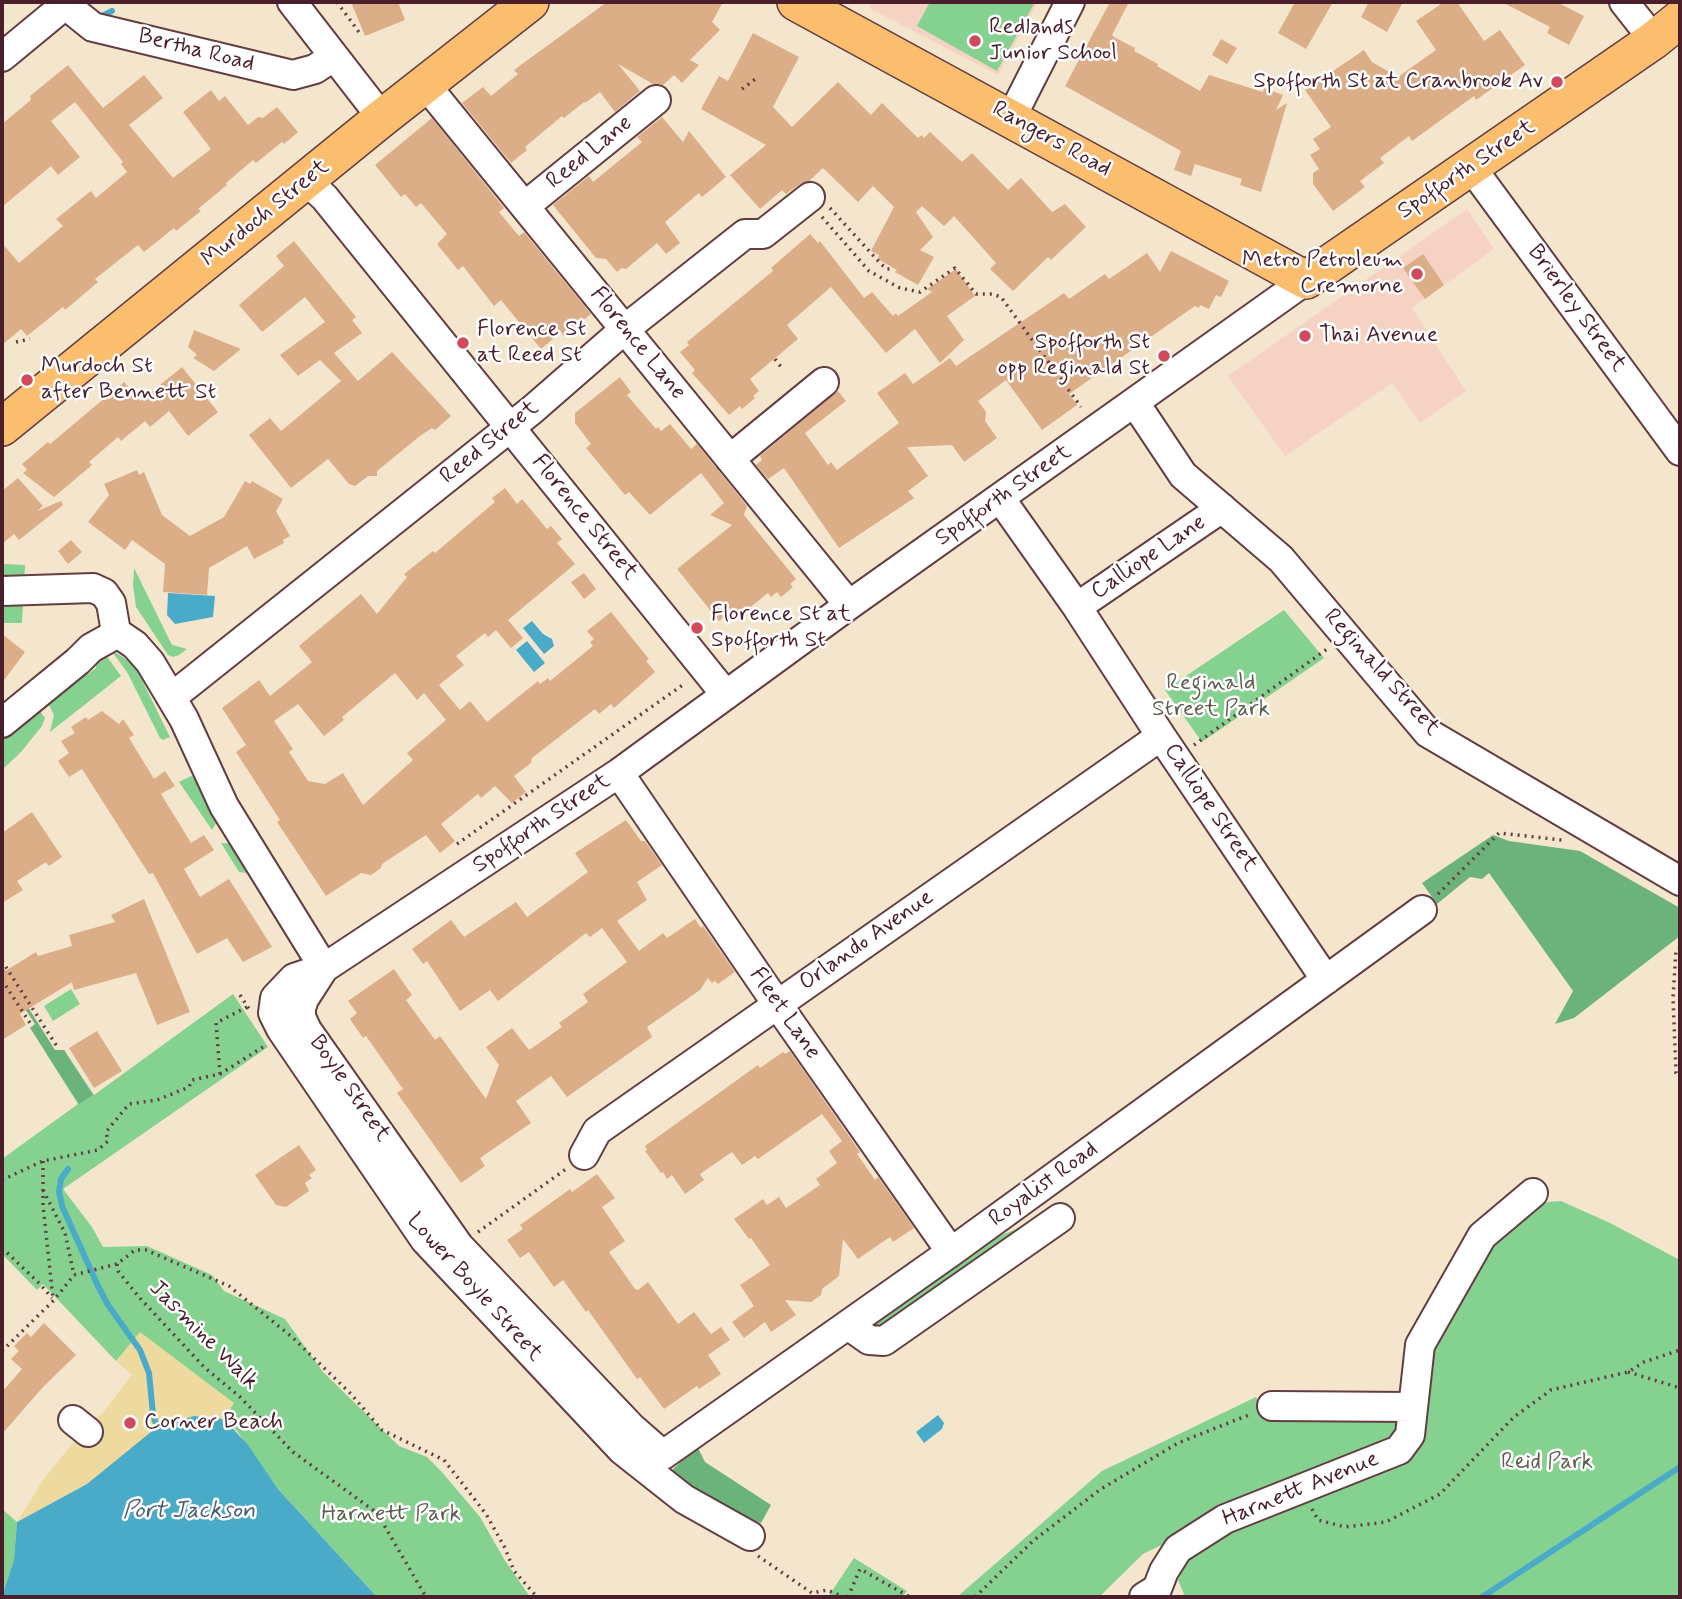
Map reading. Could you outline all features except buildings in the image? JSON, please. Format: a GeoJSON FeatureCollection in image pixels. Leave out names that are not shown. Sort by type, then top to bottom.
{"type":"FeatureCollection","features":[{"type":"Feature","properties":{"kind":"main road","name":"Rangers Road"},"geometry":{"type":"LineString","coordinates":[[796,2],[1306,280]]}},
{"type":"Feature","properties":{"kind":"main road","name":"Murdoch Street"},"geometry":{"type":"LineString","coordinates":[[2,426],[528,3]]}},
{"type":"Feature","properties":{"kind":"main road","name":"Spofforth Street"},"geometry":{"type":"LineString","coordinates":[[1306,280],[1667,30]]}},
{"type":"Feature","properties":{"kind":"street"},"geometry":{"type":"LineString","coordinates":[[292,2],[382,118]]}},
{"type":"Feature","properties":{"kind":"street"},"geometry":{"type":"LineString","coordinates":[[1011,118],[1070,2]]}},
{"type":"Feature","properties":{"kind":"street"},"geometry":{"type":"LineString","coordinates":[[1624,2],[1667,30]]}},
{"type":"Feature","properties":{"kind":"street"},"geometry":{"type":"LineString","coordinates":[[2,57],[64,4]]}},
{"type":"Feature","properties":{"kind":"street","name":"Bertha Road"},"geometry":{"type":"LineString","coordinates":[[64,4],[93,27],[293,75],[315,69],[333,57]]}},
{"type":"Feature","properties":{"kind":"street","name":"Florence Lane"},"geometry":{"type":"LineString","coordinates":[[425,84],[849,605]]}},
{"type":"Feature","properties":{"kind":"street","name":"Reed Lane"},"geometry":{"type":"LineString","coordinates":[[525,206],[656,100]]}},
{"type":"Feature","properties":{"kind":"street","name":"Brierley Street"},"geometry":{"type":"LineString","coordinates":[[1471,167],[1680,451]]}},
{"type":"Feature","properties":{"kind":"street","name":"Florence Street"},"geometry":{"type":"LineString","coordinates":[[306,180],[325,198],[726,695]]}},
{"type":"Feature","properties":{"kind":"street","name":"Reed Street"},"geometry":{"type":"LineString","coordinates":[[172,697],[510,427],[605,349],[625,329],[745,234],[763,234],[819,206]]}},
{"type":"Feature","properties":{"kind":"street","name":"Spofforth Street"},"geometry":{"type":"LineString","coordinates":[[324,968],[619,773],[849,605],[1306,280]]}},
{"type":"Feature","properties":{"kind":"street"},"geometry":{"type":"LineString","coordinates":[[730,458],[824,382]]}},
{"type":"Feature","properties":{"kind":"street","name":"Reginald Street"},"geometry":{"type":"LineString","coordinates":[[1135,403],[1183,475],[1281,559],[1428,733],[1680,881]]}},
{"type":"Feature","properties":{"kind":"street","name":"Calliope Street"},"geometry":{"type":"LineString","coordinates":[[1000,498],[1077,607],[1326,980]]}},
{"type":"Feature","properties":{"kind":"street","name":"Calliope Lane"},"geometry":{"type":"LineString","coordinates":[[1077,607],[1222,508]]}},
{"type":"Feature","properties":{"kind":"street"},"geometry":{"type":"LineString","coordinates":[[2,591],[93,588],[104,593],[111,603],[116,632],[135,645],[150,662],[172,697],[223,806],[324,968]]}},
{"type":"Feature","properties":{"kind":"street"},"geometry":{"type":"LineString","coordinates":[[2,723],[78,662],[91,648],[116,632]]}},
{"type":"Feature","properties":{"kind":"street","name":"Orlando Avenue"},"geometry":{"type":"LineString","coordinates":[[584,1155],[597,1131],[776,1004],[1168,747]]}},
{"type":"Feature","properties":{"kind":"street","name":"Fleet Lane"},"geometry":{"type":"LineString","coordinates":[[619,773],[776,1004],[951,1252]]}},
{"type":"Feature","properties":{"kind":"street","name":"Royalist Road"},"geometry":{"type":"LineString","coordinates":[[663,1455],[951,1252],[1422,910]]}},
{"type":"Feature","properties":{"kind":"street","name":"Boyle Street"},"geometry":{"type":"LineString","coordinates":[[324,968],[304,999],[301,1017],[459,1246],[631,1427],[663,1455]]}},
{"type":"Feature","properties":{"kind":"street","name":"Lower Boyle Street"},"geometry":{"type":"LineString","coordinates":[[324,968],[294,978],[275,998],[273,1013],[281,1029],[425,1240],[622,1450],[684,1499],[750,1536]]}},
{"type":"Feature","properties":{"kind":"street","name":"Harnett Avenue"},"geometry":{"type":"LineString","coordinates":[[1154,1594],[1178,1549],[1225,1519],[1399,1450],[1410,1435],[1420,1345],[1482,1236],[1533,1193]]}},
{"type":"Feature","properties":{"kind":"street"},"geometry":{"type":"LineString","coordinates":[[848,1325],[869,1340],[884,1341],[1060,1218]]}},
{"type":"Feature","properties":{"kind":"street"},"geometry":{"type":"LineString","coordinates":[[1272,1406],[1413,1407]]}},
{"type":"Feature","properties":{"kind":"path"},"geometry":{"type":"LineString","coordinates":[[337,2],[361,35]]}},
{"type":"Feature","properties":{"kind":"path"},"geometry":{"type":"LineString","coordinates":[[742,89],[758,77]]}},
{"type":"Feature","properties":{"kind":"path"},"geometry":{"type":"LineString","coordinates":[[819,206],[836,213],[881,264],[887,269],[893,269]]}},
{"type":"Feature","properties":{"kind":"path"},"geometry":{"type":"LineString","coordinates":[[819,206],[869,271],[900,288],[920,292],[955,268],[976,294],[992,293],[1001,297],[1080,407]]}},
{"type":"Feature","properties":{"kind":"path"},"geometry":{"type":"LineString","coordinates":[[16,342],[30,339]]}},
{"type":"Feature","properties":{"kind":"path"},"geometry":{"type":"LineString","coordinates":[[775,359],[781,368]]}},
{"type":"Feature","properties":{"kind":"path"},"geometry":{"type":"LineString","coordinates":[[1168,747],[1346,636]]}},
{"type":"Feature","properties":{"kind":"path","name":"Spofforth Street"},"geometry":{"type":"LineString","coordinates":[[457,844],[684,684]]}},
{"type":"Feature","properties":{"kind":"path"},"geometry":{"type":"LineString","coordinates":[[1422,910],[1499,833],[1566,841]]}},
{"type":"Feature","properties":{"kind":"path"},"geometry":{"type":"LineString","coordinates":[[1680,948],[1676,950],[1673,998],[1676,1073],[1680,1077]]}},
{"type":"Feature","properties":{"kind":"path"},"geometry":{"type":"LineString","coordinates":[[2,961],[58,1048]]}},
{"type":"Feature","properties":{"kind":"path"},"geometry":{"type":"LineString","coordinates":[[2,980],[30,1023]]}},
{"type":"Feature","properties":{"kind":"path"},"geometry":{"type":"LineString","coordinates":[[220,1074],[216,1023],[248,1007],[240,995]]}},
{"type":"Feature","properties":{"kind":"path"},"geometry":{"type":"LineString","coordinates":[[2,1180],[43,1161],[98,1150],[108,1141],[106,1132],[130,1104],[157,1100],[190,1087],[192,1080],[220,1074],[272,1041]]}},
{"type":"Feature","properties":{"kind":"path"},"geometry":{"type":"LineString","coordinates":[[459,1246],[584,1155]]}},
{"type":"Feature","properties":{"kind":"path"},"geometry":{"type":"LineString","coordinates":[[43,1161],[42,1188],[54,1300]]}},
{"type":"Feature","properties":{"kind":"path"},"geometry":{"type":"LineString","coordinates":[[42,1188],[65,1233],[74,1275]]}},
{"type":"Feature","properties":{"kind":"path"},"geometry":{"type":"LineString","coordinates":[[2,1248],[54,1300]]}},
{"type":"Feature","properties":{"kind":"path"},"geometry":{"type":"LineString","coordinates":[[2,1351],[54,1300],[74,1275],[117,1264],[135,1250],[146,1250],[229,1286],[292,1336],[351,1394],[382,1430],[444,1460],[486,1514],[506,1548],[514,1571],[537,1597]]}},
{"type":"Feature","properties":{"kind":"path","name":"Jasmine Walk"},"geometry":{"type":"LineString","coordinates":[[117,1264],[118,1272],[138,1296],[204,1367],[240,1398],[293,1452],[377,1513],[426,1597]]}},
{"type":"Feature","properties":{"kind":"path"},"geometry":{"type":"LineString","coordinates":[[1309,1504],[1318,1520],[1345,1527],[1386,1522],[1440,1494],[1514,1417],[1551,1390],[1628,1372],[1644,1362],[1680,1350]]}},
{"type":"Feature","properties":{"kind":"path"},"geometry":{"type":"LineString","coordinates":[[1628,1372],[1680,1388]]}},
{"type":"Feature","properties":{"kind":"path"},"geometry":{"type":"LineString","coordinates":[[975,1597],[1033,1541],[1101,1489],[1178,1443],[1272,1406]]}},
{"type":"Feature","properties":{"kind":"path"},"geometry":{"type":"LineString","coordinates":[[750,1536],[749,1548],[812,1593],[827,1590],[846,1597],[860,1569],[910,1597]]}},
{"type":"Feature","properties":{"kind":"shaded area","name":"Redlands Junior School"},"geometry":{"type":"Polygon","coordinates":[[[872,2],[1038,2],[998,75],[869,8],[872,2]]]}},
{"type":"Feature","properties":{"kind":"shaded area"},"geometry":{"type":"Polygon","coordinates":[[[1467,209],[1494,249],[1412,308],[1466,391],[1420,423],[1392,383],[1285,456],[1228,376],[1467,209]]]}},
{"type":"Feature","properties":{"kind":"green space","name":"Redlands Junior School"},"geometry":{"type":"Polygon","coordinates":[[[930,2],[1035,2],[997,71],[917,26],[930,2]]]}},
{"type":"Feature","properties":{"kind":"green space"},"geometry":{"type":"Polygon","coordinates":[[[2,564],[25,565],[22,623],[2,623],[2,564]]]}},
{"type":"Feature","properties":{"kind":"green space"},"geometry":{"type":"Polygon","coordinates":[[[134,568],[172,645],[187,649],[179,655],[168,655],[136,607],[134,568]]]}},
{"type":"Feature","properties":{"kind":"green space","name":"Reginald Street Park"},"geometry":{"type":"Polygon","coordinates":[[[1284,610],[1324,658],[1202,742],[1165,690],[1284,610]]]}},
{"type":"Feature","properties":{"kind":"green space"},"geometry":{"type":"Polygon","coordinates":[[[110,649],[136,668],[170,737],[163,740],[160,738],[127,672],[110,649]]]}},
{"type":"Feature","properties":{"kind":"green space"},"geometry":{"type":"Polygon","coordinates":[[[103,651],[121,676],[50,732],[54,715],[48,703],[96,668],[96,655],[103,651]]]}},
{"type":"Feature","properties":{"kind":"green space"},"geometry":{"type":"Polygon","coordinates":[[[40,711],[45,718],[42,726],[2,770],[2,741],[40,711]]]}},
{"type":"Feature","properties":{"kind":"green space"},"geometry":{"type":"Polygon","coordinates":[[[191,776],[199,779],[219,818],[212,830],[179,782],[191,776]]]}},
{"type":"Feature","properties":{"kind":"green space"},"geometry":{"type":"Polygon","coordinates":[[[1493,835],[1509,841],[1580,851],[1680,908],[1680,936],[1574,1018],[1555,1024],[1573,991],[1489,873],[1482,879],[1470,877],[1437,904],[1422,883],[1493,835]]]}},
{"type":"Feature","properties":{"kind":"green space"},"geometry":{"type":"Polygon","coordinates":[[[221,843],[239,844],[253,869],[247,873],[239,872],[221,843]]]}},
{"type":"Feature","properties":{"kind":"green space"},"geometry":{"type":"Polygon","coordinates":[[[2,966],[55,1050],[64,1050],[93,1095],[79,1104],[30,1028],[35,1024],[2,974],[2,966]]]}},
{"type":"Feature","properties":{"kind":"green space"},"geometry":{"type":"Polygon","coordinates":[[[71,989],[80,1004],[53,1021],[44,1006],[71,989]]]}},
{"type":"Feature","properties":{"kind":"green space","name":"Harnett Park"},"geometry":{"type":"Polygon","coordinates":[[[233,994],[268,1047],[63,1189],[92,1227],[103,1247],[147,1246],[212,1275],[224,1291],[285,1319],[323,1372],[399,1446],[427,1457],[441,1471],[480,1517],[530,1597],[377,1597],[278,1489],[237,1431],[224,1419],[233,1404],[140,1333],[116,1361],[43,1284],[37,1290],[2,1254],[2,1159],[78,1104],[47,1055],[64,1050],[94,1095],[233,994]]]}},
{"type":"Feature","properties":{"kind":"green space","name":"Reid Park"},"geometry":{"type":"Polygon","coordinates":[[[1561,1201],[1680,1260],[1680,1597],[1185,1597],[1178,1580],[1200,1526],[1143,1554],[1099,1597],[957,1597],[1102,1471],[1256,1397],[1267,1418],[1392,1418],[1414,1441],[1432,1347],[1485,1246],[1522,1204],[1561,1201]]]}},
{"type":"Feature","properties":{"kind":"green space"},"geometry":{"type":"Polygon","coordinates":[[[1053,1214],[885,1334],[871,1329],[875,1322],[992,1239],[1053,1214]]]}},
{"type":"Feature","properties":{"kind":"green space"},"geometry":{"type":"Polygon","coordinates":[[[697,1446],[705,1462],[771,1505],[761,1523],[722,1509],[668,1474],[697,1446]]]}},
{"type":"Feature","properties":{"kind":"green space"},"geometry":{"type":"Polygon","coordinates":[[[2,1509],[17,1522],[14,1559],[2,1597],[2,1509]]]}},
{"type":"Feature","properties":{"kind":"green space"},"geometry":{"type":"Polygon","coordinates":[[[854,1558],[907,1591],[902,1597],[828,1597],[854,1558]]]}},
{"type":"Feature","properties":{"kind":"sand","name":"Corner Beach"},"geometry":{"type":"Polygon","coordinates":[[[140,1332],[234,1403],[224,1419],[194,1416],[157,1427],[87,1484],[17,1522],[43,1480],[92,1419],[101,1415],[132,1375],[116,1361],[140,1332]]]}},
{"type":"Feature","properties":{"kind":"water"},"geometry":{"type":"Polygon","coordinates":[[[168,593],[215,596],[213,617],[175,624],[167,615],[168,593]]]}},
{"type":"Feature","properties":{"kind":"water"},"geometry":{"type":"Polygon","coordinates":[[[532,621],[543,634],[552,639],[554,646],[544,654],[523,628],[532,621]]]}},
{"type":"Feature","properties":{"kind":"water"},"geometry":{"type":"Polygon","coordinates":[[[527,641],[545,663],[534,672],[516,650],[527,641]]]}},
{"type":"Feature","properties":{"kind":"water"},"geometry":{"type":"Polygon","coordinates":[[[938,1415],[944,1423],[942,1429],[924,1443],[916,1432],[938,1415]]]}},
{"type":"Feature","properties":{"kind":"water","name":"Port Jackson"},"geometry":{"type":"Polygon","coordinates":[[[194,1416],[224,1419],[248,1445],[278,1489],[377,1597],[2,1597],[14,1559],[17,1522],[87,1484],[157,1427],[194,1416]]]}},
{"type":"Feature","properties":{"kind":"waterway"},"geometry":{"type":"LineString","coordinates":[[98,18],[112,11]]}},
{"type":"Feature","properties":{"kind":"waterway"},"geometry":{"type":"LineString","coordinates":[[68,1169],[61,1179],[59,1192],[62,1206],[108,1305],[140,1350],[149,1373],[157,1427]]}},
{"type":"Feature","properties":{"kind":"waterway"},"geometry":{"type":"LineString","coordinates":[[1482,1597],[1680,1467]]}},
{"type":"Feature","properties":{"kind":"place","name":"Redlands Junior School"},"geometry":{"type":"Point","coordinates":[975,41]}},
{"type":"Feature","properties":{"kind":"place","name":"Spofforth St at Cranbrook Av"},"geometry":{"type":"Point","coordinates":[1557,82]}},
{"type":"Feature","properties":{"kind":"place","name":"Metro Petroleum Cremorne"},"geometry":{"type":"Point","coordinates":[1417,274]}},
{"type":"Feature","properties":{"kind":"place","name":"Thai Avenue"},"geometry":{"type":"Point","coordinates":[1305,336]}},
{"type":"Feature","properties":{"kind":"place","name":"Florence St at Reed St"},"geometry":{"type":"Point","coordinates":[463,343]}},
{"type":"Feature","properties":{"kind":"place","name":"Spofforth St opp Reginald St"},"geometry":{"type":"Point","coordinates":[1164,356]}},
{"type":"Feature","properties":{"kind":"place","name":"Murdoch St after Bennett St"},"geometry":{"type":"Point","coordinates":[27,380]}},
{"type":"Feature","properties":{"kind":"place","name":"Florence St at Spofforth St"},"geometry":{"type":"Point","coordinates":[697,628]}},
{"type":"Feature","properties":{"kind":"place","name":"Corner Beach"},"geometry":{"type":"Point","coordinates":[130,1423]}}]}
